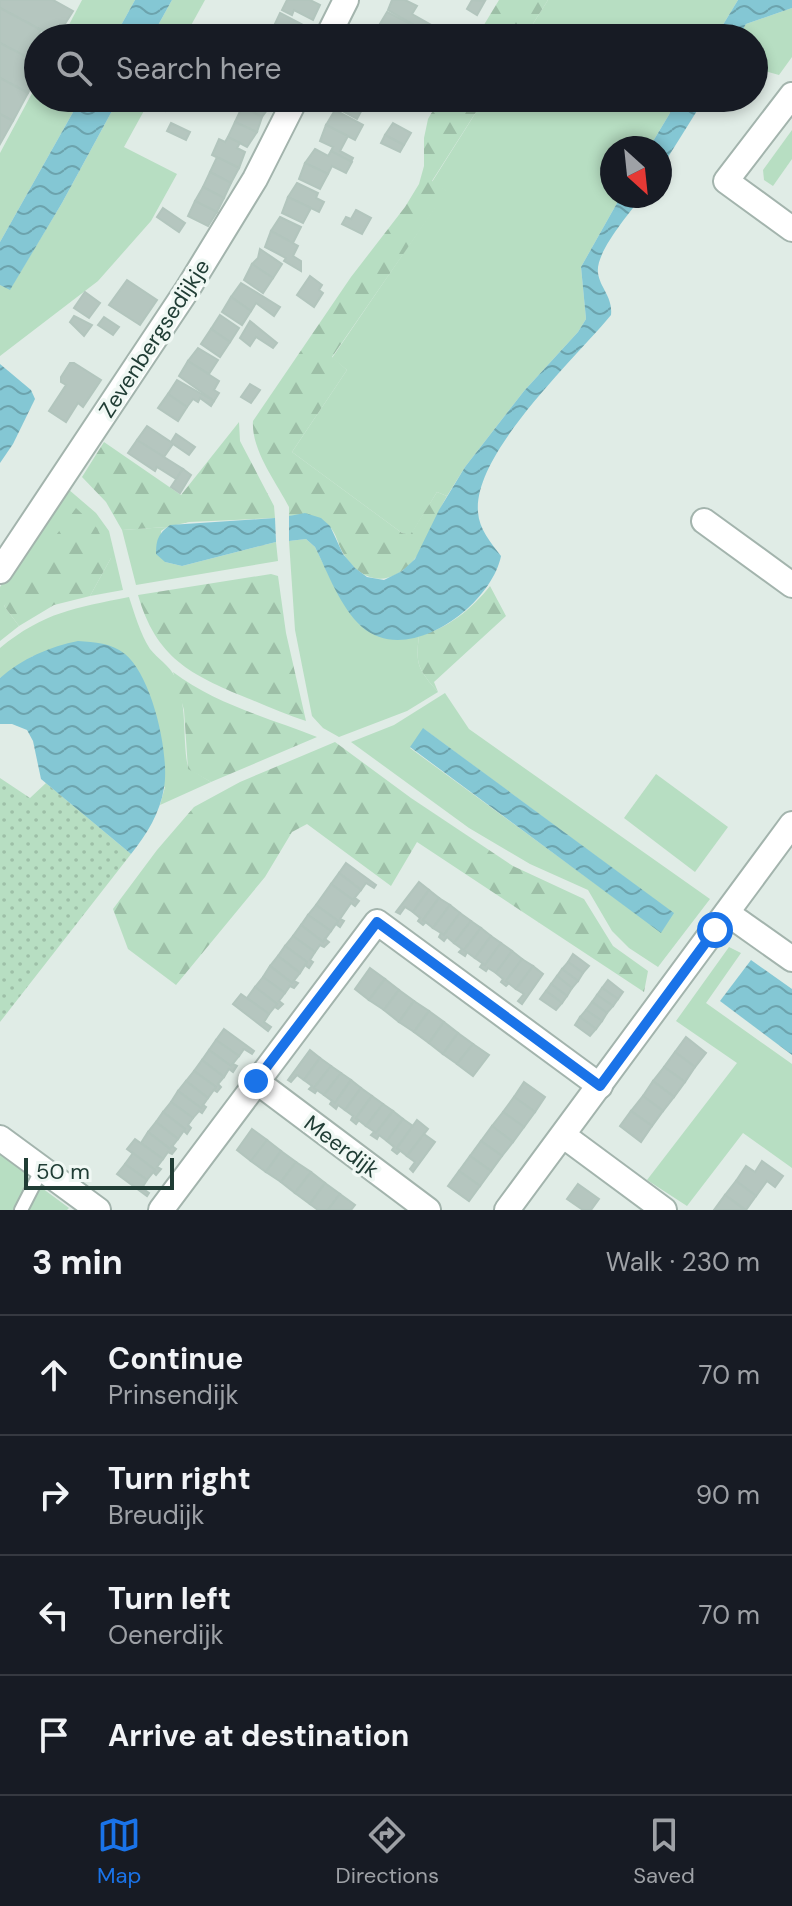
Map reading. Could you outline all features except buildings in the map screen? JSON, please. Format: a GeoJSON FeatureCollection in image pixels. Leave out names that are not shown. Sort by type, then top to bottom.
{"type":"FeatureCollection","features":[{"type":"Feature","properties":{"kind":"street"},"geometry":{"type":"LineString","coordinates":[[334,24],[346,0]]}},
{"type":"Feature","properties":{"kind":"street"},"geometry":{"type":"LineString","coordinates":[[792,95],[726,181],[792,229]]}},
{"type":"Feature","properties":{"kind":"street","name":"Zevenbergsedijkje"},"geometry":{"type":"LineString","coordinates":[[0,571],[187,290],[255,179],[289,112]]}},
{"type":"Feature","properties":{"kind":"street"},"geometry":{"type":"LineString","coordinates":[[704,521],[792,585]]}},
{"type":"Feature","properties":{"kind":"street"},"geometry":{"type":"LineString","coordinates":[[507,1210],[792,824]]}},
{"type":"Feature","properties":{"kind":"street"},"geometry":{"type":"LineString","coordinates":[[727,913],[792,959]]}},
{"type":"Feature","properties":{"kind":"street"},"geometry":{"type":"LineString","coordinates":[[161,1210],[377,922],[600,1086]]}},
{"type":"Feature","properties":{"kind":"street","name":"Meerdijk"},"geometry":{"type":"LineString","coordinates":[[256,1081],[428,1210]]}},
{"type":"Feature","properties":{"kind":"street"},"geometry":{"type":"LineString","coordinates":[[564,1136],[664,1210]]}},
{"type":"Feature","properties":{"kind":"street"},"geometry":{"type":"LineString","coordinates":[[0,1138],[98,1210]]}},
{"type":"Feature","properties":{"kind":"lane"},"geometry":{"type":"LineString","coordinates":[[21,1210],[42,1169]]}},
{"type":"Feature","properties":{"kind":"green space"},"geometry":{"type":"Polygon","coordinates":[[[82,0],[135,0],[122,24],[69,24],[82,0]]]}},
{"type":"Feature","properties":{"kind":"green space"},"geometry":{"type":"Polygon","coordinates":[[[172,0],[205,0],[192,24],[159,24],[172,0]]]}},
{"type":"Feature","properties":{"kind":"green space"},"geometry":{"type":"Polygon","coordinates":[[[499,0],[548,0],[533,24],[484,24],[499,0]]]}},
{"type":"Feature","properties":{"kind":"green space"},"geometry":{"type":"Polygon","coordinates":[[[548,0],[738,0],[723,24],[533,24],[548,0]]]}},
{"type":"Feature","properties":{"kind":"green space"},"geometry":{"type":"Polygon","coordinates":[[[792,8],[792,57],[779,75],[768,72],[768,24],[746,24],[792,8]]]}},
{"type":"Feature","properties":{"kind":"green space"},"geometry":{"type":"Polygon","coordinates":[[[24,108],[24,112],[73,112],[0,242],[0,153],[24,108]]]}},
{"type":"Feature","properties":{"kind":"green space"},"geometry":{"type":"Polygon","coordinates":[[[111,112],[143,112],[124,147],[177,174],[151,221],[98,281],[0,356],[0,285],[10,289],[111,112]]]}},
{"type":"Feature","properties":{"kind":"green space"},"geometry":{"type":"Polygon","coordinates":[[[432,112],[476,112],[432,181],[447,191],[332,357],[347,370],[292,452],[402,533],[410,535],[437,492],[447,496],[413,561],[394,575],[376,578],[358,571],[350,563],[325,522],[310,516],[289,516],[289,507],[260,454],[253,421],[419,184],[424,166],[428,119],[432,112]]]}},
{"type":"Feature","properties":{"kind":"green space"},"geometry":{"type":"Polygon","coordinates":[[[476,112],[671,112],[656,136],[600,136],[600,208],[614,208],[581,267],[586,319],[578,332],[524,391],[465,467],[447,496],[437,492],[410,536],[292,452],[347,370],[332,358],[446,191],[432,182],[476,112]]]}},
{"type":"Feature","properties":{"kind":"green space"},"geometry":{"type":"Polygon","coordinates":[[[792,130],[792,159],[773,186],[764,180],[763,170],[792,130]]]}},
{"type":"Feature","properties":{"kind":"green space"},"geometry":{"type":"Polygon","coordinates":[[[239,422],[240,441],[274,506],[275,518],[189,522],[122,530],[106,502],[82,477],[104,442],[181,495],[239,422]]]}},
{"type":"Feature","properties":{"kind":"green space"},"geometry":{"type":"Polygon","coordinates":[[[68,489],[96,513],[109,531],[123,590],[90,596],[111,558],[19,590],[4,606],[19,626],[0,641],[0,587],[68,489]]]}},
{"type":"Feature","properties":{"kind":"green space"},"geometry":{"type":"Polygon","coordinates":[[[76,508],[97,528],[111,558],[90,596],[54,605],[19,626],[4,606],[76,508]]]}},
{"type":"Feature","properties":{"kind":"green space"},"geometry":{"type":"Polygon","coordinates":[[[167,527],[161,531],[165,562],[182,566],[276,542],[278,561],[136,585],[122,530],[167,527]]]}},
{"type":"Feature","properties":{"kind":"green space"},"geometry":{"type":"Polygon","coordinates":[[[306,539],[315,547],[335,588],[402,638],[419,636],[420,667],[438,692],[407,711],[339,737],[323,728],[312,716],[295,630],[289,541],[306,539]]]}},
{"type":"Feature","properties":{"kind":"green space"},"geometry":{"type":"Polygon","coordinates":[[[271,574],[278,576],[286,633],[306,721],[227,690],[178,662],[155,634],[138,595],[271,574]]]}},
{"type":"Feature","properties":{"kind":"green space"},"geometry":{"type":"Polygon","coordinates":[[[490,586],[506,616],[434,682],[438,692],[420,667],[419,636],[458,617],[490,586]]]}},
{"type":"Feature","properties":{"kind":"green space"},"geometry":{"type":"Polygon","coordinates":[[[129,597],[146,643],[173,673],[179,688],[188,768],[211,782],[160,805],[165,787],[33,656],[0,678],[0,648],[31,626],[76,608],[129,597]]]}},
{"type":"Feature","properties":{"kind":"green space"},"geometry":{"type":"Polygon","coordinates":[[[173,672],[224,702],[317,737],[211,782],[188,769],[184,710],[173,672]]]}},
{"type":"Feature","properties":{"kind":"green space"},"geometry":{"type":"Polygon","coordinates":[[[445,693],[469,729],[710,899],[658,967],[629,948],[612,931],[588,890],[530,864],[469,828],[351,742],[394,725],[445,693]],[[424,729],[410,748],[661,932],[673,913],[424,729]]]}},
{"type":"Feature","properties":{"kind":"green space"},"geometry":{"type":"Polygon","coordinates":[[[335,742],[411,798],[513,866],[584,899],[613,946],[648,971],[644,992],[417,842],[391,886],[307,824],[292,832],[265,877],[176,985],[128,949],[113,909],[194,807],[240,782],[335,742]]]}},
{"type":"Feature","properties":{"kind":"green space"},"geometry":{"type":"Polygon","coordinates":[[[656,774],[728,827],[695,872],[624,818],[656,774]]]}},
{"type":"Feature","properties":{"kind":"green space"},"geometry":{"type":"Polygon","coordinates":[[[0,778],[30,798],[46,783],[131,854],[0,1022],[0,778]]]}},
{"type":"Feature","properties":{"kind":"green space"},"geometry":{"type":"Polygon","coordinates":[[[729,947],[741,953],[706,1003],[792,1064],[792,1168],[743,1133],[687,1206],[647,1180],[737,1063],[676,1021],[729,947]]]}},
{"type":"Feature","properties":{"kind":"green space"},"geometry":{"type":"Polygon","coordinates":[[[0,1143],[33,1167],[27,1177],[69,1208],[0,1210],[0,1143]]]}},
{"type":"Feature","properties":{"kind":"water"},"geometry":{"type":"Polygon","coordinates":[[[135,0],[172,0],[159,24],[122,24],[135,0]]]}},
{"type":"Feature","properties":{"kind":"water"},"geometry":{"type":"Polygon","coordinates":[[[738,0],[792,0],[792,8],[746,24],[723,24],[738,0]]]}},
{"type":"Feature","properties":{"kind":"water"},"geometry":{"type":"Polygon","coordinates":[[[73,112],[111,112],[10,290],[0,285],[0,242],[73,112]]]}},
{"type":"Feature","properties":{"kind":"water"},"geometry":{"type":"Polygon","coordinates":[[[671,112],[696,112],[672,151],[672,136],[656,136],[671,112]]]}},
{"type":"Feature","properties":{"kind":"water"},"geometry":{"type":"Polygon","coordinates":[[[614,208],[633,208],[607,244],[599,264],[599,278],[610,303],[611,315],[529,408],[491,463],[481,488],[478,512],[481,524],[501,556],[494,575],[482,594],[465,611],[424,635],[402,640],[381,637],[362,627],[341,600],[315,547],[306,539],[289,541],[289,516],[305,513],[321,518],[330,526],[343,554],[367,577],[384,580],[402,571],[415,559],[465,467],[524,391],[578,332],[586,319],[581,267],[614,208]]]}},
{"type":"Feature","properties":{"kind":"water"},"geometry":{"type":"Polygon","coordinates":[[[0,364],[31,390],[35,399],[0,463],[0,364]]]}},
{"type":"Feature","properties":{"kind":"water"},"geometry":{"type":"Polygon","coordinates":[[[275,518],[276,542],[182,566],[165,562],[156,554],[158,538],[170,525],[275,518]]]}},
{"type":"Feature","properties":{"kind":"water"},"geometry":{"type":"Polygon","coordinates":[[[78,641],[108,645],[125,654],[143,679],[157,716],[164,756],[164,788],[152,823],[131,854],[41,779],[33,741],[27,730],[12,724],[0,724],[0,678],[37,654],[78,641]]]}},
{"type":"Feature","properties":{"kind":"water"},"geometry":{"type":"Polygon","coordinates":[[[423,728],[674,913],[661,933],[410,747],[423,728]]]}},
{"type":"Feature","properties":{"kind":"water"},"geometry":{"type":"Polygon","coordinates":[[[751,960],[792,989],[792,1055],[720,1001],[751,960]]]}},
{"type":"Feature","properties":{"kind":"route"},"geometry":{"type":"LineString","coordinates":[[256,1081],[377,922],[600,1086],[715,930]]}}]}
